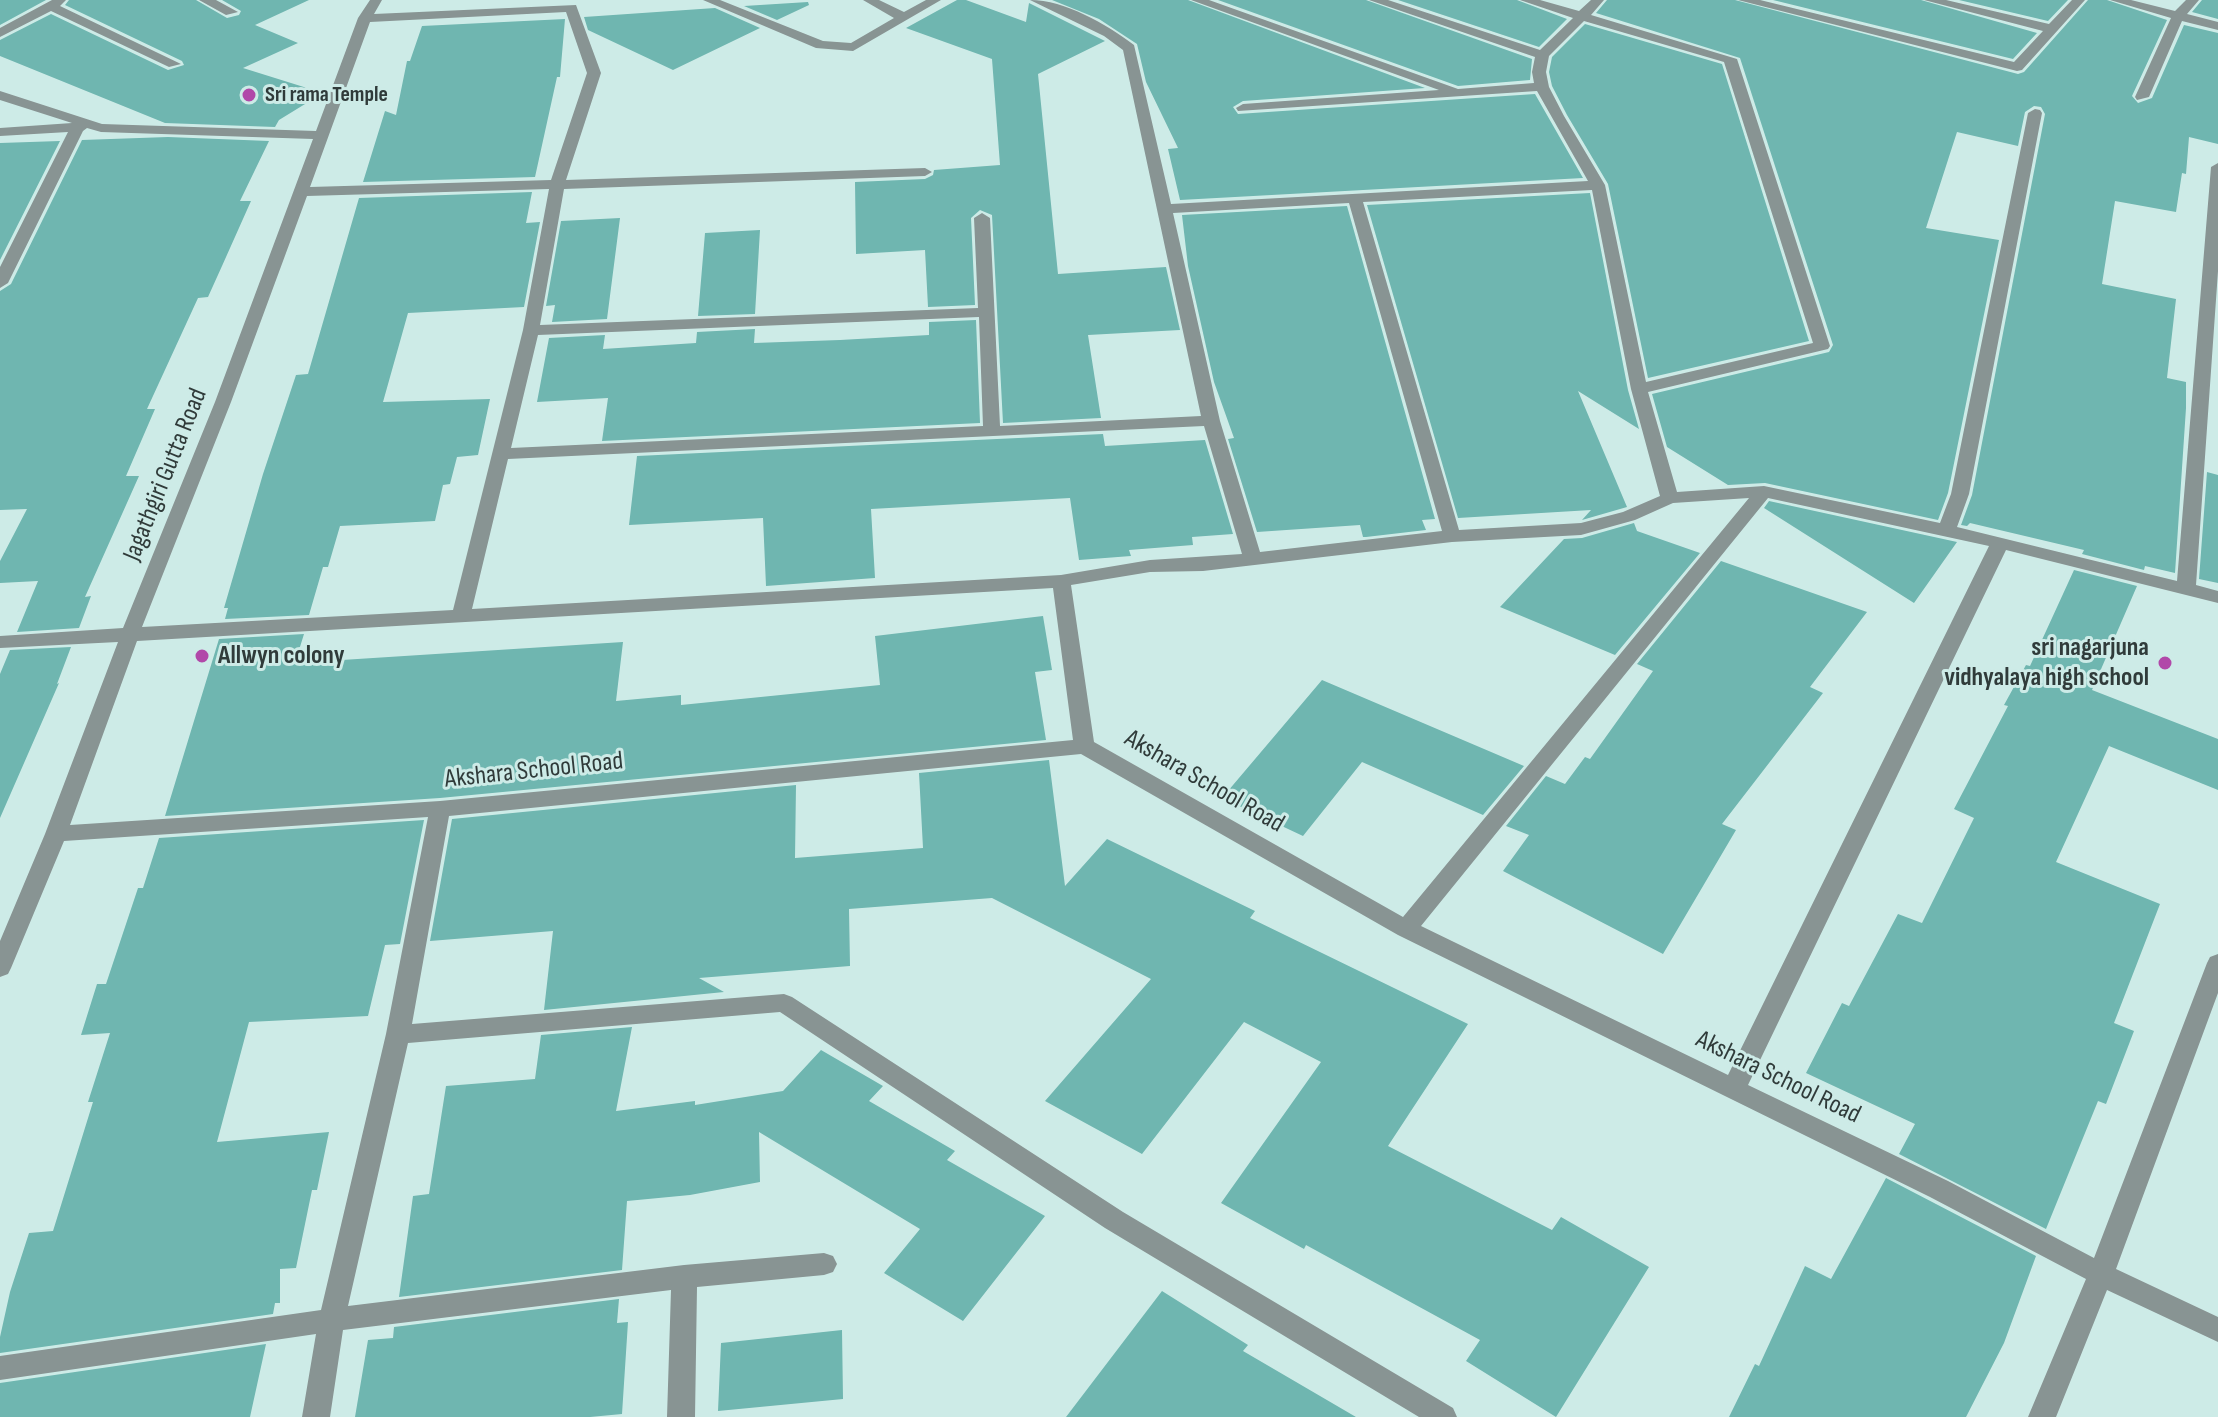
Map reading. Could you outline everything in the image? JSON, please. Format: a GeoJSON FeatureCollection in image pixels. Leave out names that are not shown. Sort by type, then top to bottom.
{"type":"FeatureCollection","features":[{"type":"Feature","properties":{"kind":"street"},"geometry":{"type":"LineString","coordinates":[[205,0],[231,12]]}},
{"type":"Feature","properties":{"kind":"street","name":"Jagathgiri Gutta Road"},"geometry":{"type":"LineString","coordinates":[[0,968],[56,834],[129,637],[223,402],[365,18],[376,0]]}},
{"type":"Feature","properties":{"kind":"street"},"geometry":{"type":"LineString","coordinates":[[709,0],[821,45],[853,47],[935,0]]}},
{"type":"Feature","properties":{"kind":"street"},"geometry":{"type":"LineString","coordinates":[[869,0],[903,17]]}},
{"type":"Feature","properties":{"kind":"street"},"geometry":{"type":"LineString","coordinates":[[1036,0],[1109,33],[1129,48],[1211,421],[1253,559]]}},
{"type":"Feature","properties":{"kind":"street"},"geometry":{"type":"LineString","coordinates":[[1197,0],[1460,93]]}},
{"type":"Feature","properties":{"kind":"street"},"geometry":{"type":"LineString","coordinates":[[1375,0],[1542,55]]}},
{"type":"Feature","properties":{"kind":"street"},"geometry":{"type":"LineString","coordinates":[[1526,0],[1730,59],[1822,346],[1639,389]]}},
{"type":"Feature","properties":{"kind":"street"},"geometry":{"type":"LineString","coordinates":[[1598,0],[1542,55],[1539,72],[1542,87],[1598,185],[1639,389],[1670,498]]}},
{"type":"Feature","properties":{"kind":"street"},"geometry":{"type":"LineString","coordinates":[[1744,0],[2017,67],[2079,0]]}},
{"type":"Feature","properties":{"kind":"street"},"geometry":{"type":"LineString","coordinates":[[1930,0],[2052,29]]}},
{"type":"Feature","properties":{"kind":"street"},"geometry":{"type":"LineString","coordinates":[[2116,0],[2218,26]]}},
{"type":"Feature","properties":{"kind":"street"},"geometry":{"type":"LineString","coordinates":[[2142,97],[2178,16],[2193,0]]}},
{"type":"Feature","properties":{"kind":"street"},"geometry":{"type":"LineString","coordinates":[[0,33],[56,3],[174,64]]}},
{"type":"Feature","properties":{"kind":"street"},"geometry":{"type":"LineString","coordinates":[[365,18],[571,8],[594,73],[558,183],[531,330],[461,616]]}},
{"type":"Feature","properties":{"kind":"street"},"geometry":{"type":"LineString","coordinates":[[1243,108],[1542,87]]}},
{"type":"Feature","properties":{"kind":"street"},"geometry":{"type":"LineString","coordinates":[[0,95],[101,128]]}},
{"type":"Feature","properties":{"kind":"street"},"geometry":{"type":"LineString","coordinates":[[1947,530],[1960,494],[2035,113]]}},
{"type":"Feature","properties":{"kind":"street"},"geometry":{"type":"LineString","coordinates":[[0,132],[78,127],[321,135]]}},
{"type":"Feature","properties":{"kind":"street"},"geometry":{"type":"LineString","coordinates":[[0,283],[78,127]]}},
{"type":"Feature","properties":{"kind":"street"},"geometry":{"type":"LineString","coordinates":[[2186,591],[2218,167]]}},
{"type":"Feature","properties":{"kind":"street"},"geometry":{"type":"LineString","coordinates":[[300,192],[558,183],[759,182],[925,172]]}},
{"type":"Feature","properties":{"kind":"street"},"geometry":{"type":"LineString","coordinates":[[1165,209],[1598,185]]}},
{"type":"Feature","properties":{"kind":"street"},"geometry":{"type":"LineString","coordinates":[[1355,199],[1452,536]]}},
{"type":"Feature","properties":{"kind":"street"},"geometry":{"type":"LineString","coordinates":[[982,218],[992,431]]}},
{"type":"Feature","properties":{"kind":"street"},"geometry":{"type":"LineString","coordinates":[[531,330],[988,312]]}},
{"type":"Feature","properties":{"kind":"street"},"geometry":{"type":"LineString","coordinates":[[502,454],[1211,421]]}},
{"type":"Feature","properties":{"kind":"street"},"geometry":{"type":"LineString","coordinates":[[1406,929],[1764,492]]}},
{"type":"Feature","properties":{"kind":"street"},"geometry":{"type":"LineString","coordinates":[[0,642],[129,637],[1061,581],[1150,566],[1203,565],[1452,536],[1581,529],[1629,516],[1670,498],[1764,492],[1947,530],[2218,597]]}},
{"type":"Feature","properties":{"kind":"street"},"geometry":{"type":"LineString","coordinates":[[1734,1088],[1999,545]]}},
{"type":"Feature","properties":{"kind":"street"},"geometry":{"type":"LineString","coordinates":[[1061,581],[1084,746]]}},
{"type":"Feature","properties":{"kind":"street","name":"Akshara School Road"},"geometry":{"type":"LineString","coordinates":[[56,834],[440,809],[1084,746],[1406,929],[1939,1189],[2101,1274],[2218,1330]]}},
{"type":"Feature","properties":{"kind":"street"},"geometry":{"type":"LineString","coordinates":[[316,1417],[332,1318],[398,1034],[440,809]]}},
{"type":"Feature","properties":{"kind":"street"},"geometry":{"type":"LineString","coordinates":[[2042,1417],[2101,1274],[2218,963]]}},
{"type":"Feature","properties":{"kind":"street"},"geometry":{"type":"LineString","coordinates":[[398,1034],[784,1003],[1114,1220],[1443,1417]]}},
{"type":"Feature","properties":{"kind":"street"},"geometry":{"type":"LineString","coordinates":[[0,1368],[332,1318],[684,1276],[824,1264]]}},
{"type":"Feature","properties":{"kind":"street"},"geometry":{"type":"LineString","coordinates":[[681,1417],[684,1276]]}},
{"type":"Feature","properties":{"kind":"building"},"geometry":{"type":"Polygon","coordinates":[[[0,0],[46,0],[0,25],[0,0]]]}},
{"type":"Feature","properties":{"kind":"building"},"geometry":{"type":"Polygon","coordinates":[[[69,0],[196,0],[227,18],[239,15],[241,11],[222,0],[309,0],[255,25],[298,43],[243,68],[323,93],[279,120],[275,127],[165,123],[0,56],[0,40],[51,14],[168,70],[184,65],[182,61],[65,5],[69,0]]]}},
{"type":"Feature","properties":{"kind":"building"},"geometry":{"type":"Polygon","coordinates":[[[957,0],[966,0],[1026,22],[1029,3],[1105,41],[1038,74],[1058,274],[1166,267],[1180,330],[1088,335],[1101,418],[1003,423],[992,215],[980,210],[971,218],[975,305],[928,307],[925,250],[856,254],[855,182],[925,179],[933,175],[934,170],[1000,165],[992,59],[906,28],[957,0]]]}},
{"type":"Feature","properties":{"kind":"building"},"geometry":{"type":"Polygon","coordinates":[[[1052,0],[1188,0],[1425,88],[1243,101],[1233,107],[1238,114],[1535,94],[1583,178],[1180,200],[1168,149],[1178,148],[1146,82],[1137,44],[1099,19],[1052,0]]]}},
{"type":"Feature","properties":{"kind":"building"},"geometry":{"type":"Polygon","coordinates":[[[1218,0],[1366,0],[1532,59],[1530,80],[1458,86],[1218,0]]]}},
{"type":"Feature","properties":{"kind":"building"},"geometry":{"type":"Polygon","coordinates":[[[1398,0],[1517,0],[1567,19],[1539,47],[1398,0]]]}},
{"type":"Feature","properties":{"kind":"building"},"geometry":{"type":"Polygon","coordinates":[[[1607,0],[1735,0],[2018,74],[2024,72],[2088,0],[2107,0],[2167,20],[2132,96],[2138,103],[2152,98],[2184,25],[2218,33],[2218,144],[2189,137],[2186,174],[2182,173],[2176,212],[2115,201],[2102,284],[2176,299],[2167,378],[2186,382],[2186,408],[2175,573],[2145,566],[2144,570],[2082,554],[2084,550],[1970,523],[1961,525],[1972,495],[2045,114],[2041,107],[2034,106],[2025,112],[2018,146],[1957,132],[1926,228],[1999,240],[1948,493],[1938,520],[1765,483],[1728,485],[1667,447],[1652,394],[1829,352],[1833,345],[1740,58],[1596,13],[1607,0]]]}},
{"type":"Feature","properties":{"kind":"building"},"geometry":{"type":"Polygon","coordinates":[[[1773,0],[1921,0],[2037,33],[2013,59],[1773,0]]]}},
{"type":"Feature","properties":{"kind":"building"},"geometry":{"type":"Polygon","coordinates":[[[1959,0],[2068,0],[2048,21],[1959,0]]]}},
{"type":"Feature","properties":{"kind":"building"},"geometry":{"type":"Polygon","coordinates":[[[2202,0],[2218,0],[2218,19],[2192,12],[2202,0]]]}},
{"type":"Feature","properties":{"kind":"building"},"geometry":{"type":"Polygon","coordinates":[[[808,2],[809,5],[777,20],[744,6],[808,2]]]}},
{"type":"Feature","properties":{"kind":"building"},"geometry":{"type":"Polygon","coordinates":[[[715,8],[760,28],[673,70],[588,30],[584,17],[715,8]]]}},
{"type":"Feature","properties":{"kind":"building"},"geometry":{"type":"Polygon","coordinates":[[[565,19],[560,77],[557,77],[535,177],[363,182],[385,111],[396,115],[407,61],[410,61],[422,26],[565,19]]]}},
{"type":"Feature","properties":{"kind":"building"},"geometry":{"type":"Polygon","coordinates":[[[1585,24],[1722,64],[1809,341],[1648,378],[1608,184],[1567,115],[1552,86],[1549,72],[1552,57],[1585,24]]]}},
{"type":"Feature","properties":{"kind":"building"},"geometry":{"type":"Polygon","coordinates":[[[168,137],[269,141],[240,201],[251,201],[208,297],[198,298],[147,409],[155,409],[126,476],[139,476],[85,597],[91,596],[79,628],[17,632],[38,581],[0,583],[0,561],[27,509],[0,510],[0,291],[11,284],[82,140],[168,137]]]}},
{"type":"Feature","properties":{"kind":"building"},"geometry":{"type":"Polygon","coordinates":[[[60,141],[0,260],[0,143],[60,141]]]}},
{"type":"Feature","properties":{"kind":"building"},"geometry":{"type":"Polygon","coordinates":[[[532,192],[526,223],[540,222],[524,307],[408,313],[383,402],[490,399],[478,455],[457,457],[450,484],[443,485],[435,521],[340,526],[328,567],[323,567],[309,615],[225,619],[228,608],[224,608],[263,474],[296,375],[308,374],[359,198],[532,192]]]}},
{"type":"Feature","properties":{"kind":"building"},"geometry":{"type":"Polygon","coordinates":[[[1590,193],[1628,390],[1639,429],[1578,391],[1627,507],[1582,520],[1591,510],[1458,518],[1367,205],[1590,193]]]}},
{"type":"Feature","properties":{"kind":"building"},"geometry":{"type":"Polygon","coordinates":[[[1347,206],[1435,519],[1422,520],[1426,530],[1366,537],[1363,537],[1360,525],[1257,532],[1228,439],[1234,438],[1214,382],[1188,266],[1182,215],[1347,206]]]}},
{"type":"Feature","properties":{"kind":"building"},"geometry":{"type":"Polygon","coordinates":[[[620,218],[607,319],[552,322],[555,305],[546,306],[561,221],[620,218]]]}},
{"type":"Feature","properties":{"kind":"building"},"geometry":{"type":"Polygon","coordinates":[[[760,230],[755,314],[698,316],[705,233],[760,230]]]}},
{"type":"Feature","properties":{"kind":"building"},"geometry":{"type":"Polygon","coordinates":[[[976,320],[980,423],[602,441],[608,398],[537,402],[549,338],[605,335],[603,349],[696,343],[697,332],[755,329],[754,343],[840,340],[929,335],[929,322],[976,320]]]}},
{"type":"Feature","properties":{"kind":"building"},"geometry":{"type":"Polygon","coordinates":[[[1103,434],[1105,446],[1205,440],[1233,534],[1192,537],[1193,545],[1129,550],[1131,556],[1079,560],[1070,498],[871,509],[875,578],[766,586],[763,518],[629,525],[637,456],[1103,434]]]}},
{"type":"Feature","properties":{"kind":"building"},"geometry":{"type":"Polygon","coordinates":[[[2207,472],[2218,475],[2218,583],[2199,579],[2207,472]]]}},
{"type":"Feature","properties":{"kind":"building"},"geometry":{"type":"Polygon","coordinates":[[[1769,501],[1957,542],[1914,603],[1764,508],[1769,501]]]}},
{"type":"Feature","properties":{"kind":"building"},"geometry":{"type":"Polygon","coordinates":[[[1634,523],[1637,531],[1700,553],[1615,655],[1500,607],[1564,539],[1582,538],[1634,523]]]}},
{"type":"Feature","properties":{"kind":"building"},"geometry":{"type":"Polygon","coordinates":[[[1721,561],[1867,612],[1810,687],[1823,693],[1722,824],[1736,830],[1663,954],[1503,871],[1529,835],[1506,826],[1546,776],[1565,784],[1585,757],[1590,759],[1653,671],[1637,664],[1721,561]]]}},
{"type":"Feature","properties":{"kind":"building"},"geometry":{"type":"Polygon","coordinates":[[[2074,570],[2137,586],[2092,690],[2218,739],[2218,790],[2109,746],[2056,862],[2160,904],[2114,1023],[2134,1031],[2106,1104],[2098,1101],[2046,1229],[1899,1154],[1915,1124],[1806,1073],[1842,1003],[1849,1006],[1898,914],[1922,923],[1974,818],[1954,809],[2008,706],[2004,705],[2026,665],[2030,666],[2074,570]]]}},
{"type":"Feature","properties":{"kind":"building"},"geometry":{"type":"Polygon","coordinates":[[[1043,616],[1052,670],[1035,672],[1046,740],[440,798],[165,816],[219,639],[304,634],[295,663],[623,642],[616,701],[681,695],[681,705],[880,685],[875,636],[1043,616]]]}},
{"type":"Feature","properties":{"kind":"building"},"geometry":{"type":"Polygon","coordinates":[[[71,647],[59,683],[0,818],[0,674],[10,650],[71,647]]]}},
{"type":"Feature","properties":{"kind":"building"},"geometry":{"type":"Polygon","coordinates":[[[1322,680],[1524,766],[1483,815],[1362,762],[1303,836],[1222,798],[1322,680]]]}},
{"type":"Feature","properties":{"kind":"building"},"geometry":{"type":"Polygon","coordinates":[[[1049,760],[1065,886],[1107,839],[1255,911],[1250,918],[1468,1024],[1388,1146],[1552,1230],[1561,1217],[1649,1267],[1556,1417],[1466,1361],[1480,1340],[1306,1245],[1304,1249],[1221,1203],[1321,1062],[1244,1022],[1142,1154],[1045,1101],[1151,979],[992,898],[849,909],[850,966],[699,978],[724,992],[544,1010],[553,931],[430,941],[452,819],[796,785],[795,858],[923,848],[919,773],[1049,760]]]}},
{"type":"Feature","properties":{"kind":"building"},"geometry":{"type":"Polygon","coordinates":[[[424,820],[400,944],[385,945],[368,1016],[249,1022],[217,1142],[329,1132],[317,1190],[312,1190],[296,1268],[280,1269],[280,1303],[275,1303],[273,1314],[0,1353],[0,1337],[10,1292],[29,1233],[53,1231],[93,1102],[88,1102],[110,1033],[81,1035],[97,984],[106,984],[138,888],[143,888],[159,838],[424,820]]]}},
{"type":"Feature","properties":{"kind":"building"},"geometry":{"type":"Polygon","coordinates":[[[632,1027],[616,1111],[695,1101],[695,1105],[783,1091],[821,1050],[883,1086],[869,1101],[955,1151],[947,1160],[1045,1216],[963,1321],[884,1273],[920,1229],[759,1132],[760,1182],[690,1195],[627,1201],[622,1270],[399,1297],[413,1196],[429,1194],[446,1086],[535,1079],[541,1035],[632,1027]]]}},
{"type":"Feature","properties":{"kind":"building"},"geometry":{"type":"Polygon","coordinates":[[[1886,1178],[2036,1256],[2004,1343],[1966,1417],[1729,1417],[1755,1364],[1759,1366],[1805,1266],[1831,1279],[1886,1178]]]}},
{"type":"Feature","properties":{"kind":"building"},"geometry":{"type":"Polygon","coordinates":[[[1162,1291],[1248,1345],[1243,1351],[1356,1417],[1066,1417],[1162,1291]]]}},
{"type":"Feature","properties":{"kind":"building"},"geometry":{"type":"Polygon","coordinates":[[[619,1299],[617,1323],[628,1322],[622,1414],[590,1417],[355,1417],[368,1340],[393,1338],[394,1327],[619,1299]]]}},
{"type":"Feature","properties":{"kind":"building"},"geometry":{"type":"Polygon","coordinates":[[[842,1330],[843,1399],[718,1411],[721,1343],[842,1330]]]}},
{"type":"Feature","properties":{"kind":"building"},"geometry":{"type":"Polygon","coordinates":[[[266,1344],[250,1417],[0,1417],[0,1383],[266,1344]]]}},
{"type":"Feature","properties":{"kind":"place","name":"Sri rama Temple"},"geometry":{"type":"Point","coordinates":[249,95]}},
{"type":"Feature","properties":{"kind":"place","name":"Allwyn colony"},"geometry":{"type":"Point","coordinates":[202,656]}},
{"type":"Feature","properties":{"kind":"place","name":"sri nagarjuna vidhyalaya high school"},"geometry":{"type":"Point","coordinates":[2165,663]}}]}
